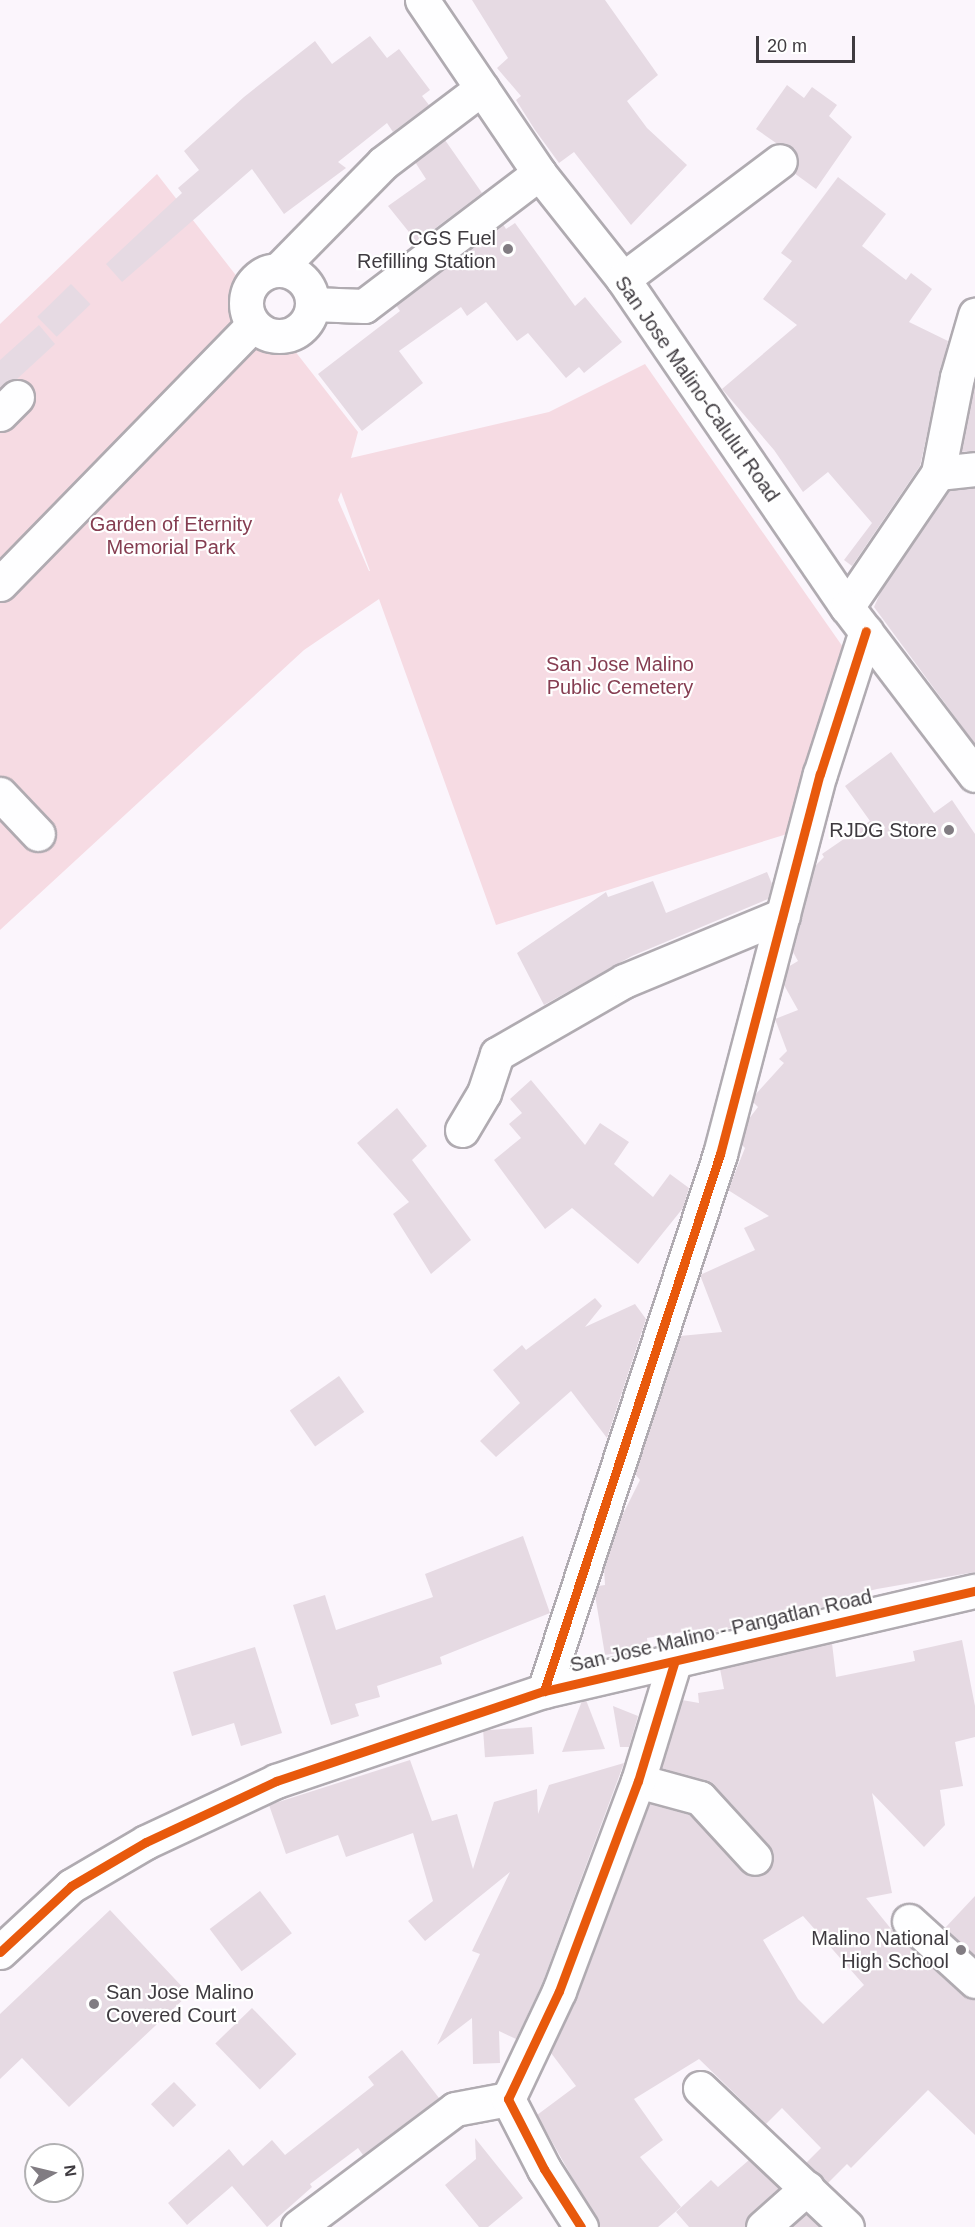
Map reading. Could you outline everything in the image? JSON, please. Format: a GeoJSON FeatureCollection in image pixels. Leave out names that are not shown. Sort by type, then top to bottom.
{"type":"FeatureCollection","features":[{"type":"Feature","properties":{"kind":"street","name":"San Jose Malino-Calulut Road"},"geometry":{"type":"LineString","coordinates":[[422,0],[539,172],[623,279],[857,619],[975,775]]}},
{"type":"Feature","properties":{"kind":"street"},"geometry":{"type":"LineString","coordinates":[[279,269],[304,281],[312,304],[310,315],[290,334],[267,335],[253,325],[245,300],[248,289],[257,277],[279,269],[382,163],[482,88]]}},
{"type":"Feature","properties":{"kind":"street"},"geometry":{"type":"LineString","coordinates":[[623,279],[780,161]]}},
{"type":"Feature","properties":{"kind":"street"},"geometry":{"type":"LineString","coordinates":[[312,304],[364,306],[539,172]]}},
{"type":"Feature","properties":{"kind":"street"},"geometry":{"type":"LineString","coordinates":[[543,1691],[720,1154],[820,774],[857,619],[938,473],[957,377],[975,315]]}},
{"type":"Feature","properties":{"kind":"street"},"geometry":{"type":"LineString","coordinates":[[0,584],[253,325]]}},
{"type":"Feature","properties":{"kind":"street"},"geometry":{"type":"LineString","coordinates":[[938,473],[975,468]]}},
{"type":"Feature","properties":{"kind":"street"},"geometry":{"type":"LineString","coordinates":[[0,794],[38,834]]}},
{"type":"Feature","properties":{"kind":"street"},"geometry":{"type":"LineString","coordinates":[[462,1130],[484,1093],[497,1054],[624,981],[783,915]]}},
{"type":"Feature","properties":{"kind":"street","name":"San Jose Malino - Pangatlan Road"},"geometry":{"type":"LineString","coordinates":[[0,1952],[71,1886],[146,1842],[276,1781],[543,1691],[674,1663],[975,1591]]}},
{"type":"Feature","properties":{"kind":"street"},"geometry":{"type":"LineString","coordinates":[[508,2099],[559,1990],[638,1781],[674,1663]]}},
{"type":"Feature","properties":{"kind":"street"},"geometry":{"type":"LineString","coordinates":[[638,1781],[700,1798],[755,1858]]}},
{"type":"Feature","properties":{"kind":"street"},"geometry":{"type":"LineString","coordinates":[[909,1921],[975,1981]]}},
{"type":"Feature","properties":{"kind":"street"},"geometry":{"type":"LineString","coordinates":[[700,2088],[847,2227]]}},
{"type":"Feature","properties":{"kind":"street"},"geometry":{"type":"LineString","coordinates":[[298,2227],[455,2109],[508,2099]]}},
{"type":"Feature","properties":{"kind":"street"},"geometry":{"type":"LineString","coordinates":[[508,2099],[544,2169],[581,2227]]}},
{"type":"Feature","properties":{"kind":"street"},"geometry":{"type":"LineString","coordinates":[[763,2227],[807,2188]]}},
{"type":"Feature","properties":{"kind":"green space"},"geometry":{"type":"Polygon","coordinates":[[[157,174],[358,432],[351,458],[549,412],[645,364],[845,650],[787,834],[496,925],[379,599],[304,650],[0,930],[0,324],[157,174]],[[341,492],[338,500],[370,571],[341,492]]]}},
{"type":"Feature","properties":{"kind":"building"},"geometry":{"type":"Polygon","coordinates":[[[472,0],[605,0],[658,75],[627,101],[647,128],[687,165],[631,225],[574,152],[559,163],[535,130],[516,100],[521,96],[497,68],[508,58],[472,0]]]}},
{"type":"Feature","properties":{"kind":"building"},"geometry":{"type":"Polygon","coordinates":[[[370,36],[387,58],[399,49],[430,90],[422,96],[429,105],[393,132],[387,123],[338,162],[346,168],[284,214],[252,169],[122,282],[106,264],[182,193],[178,188],[199,170],[184,151],[244,97],[315,41],[332,64],[370,36]]]}},
{"type":"Feature","properties":{"kind":"building"},"geometry":{"type":"Polygon","coordinates":[[[787,85],[804,98],[812,87],[837,105],[829,116],[852,137],[816,189],[794,173],[799,159],[795,149],[787,144],[776,143],[756,129],[787,85]]]}},
{"type":"Feature","properties":{"kind":"building"},"geometry":{"type":"Polygon","coordinates":[[[445,140],[482,193],[417,242],[388,206],[426,179],[415,162],[445,140]]]}},
{"type":"Feature","properties":{"kind":"building"},"geometry":{"type":"Polygon","coordinates":[[[838,177],[886,214],[862,246],[906,280],[911,273],[932,289],[909,322],[948,341],[920,466],[852,566],[844,560],[872,523],[828,472],[803,492],[774,450],[722,389],[797,325],[763,299],[792,261],[781,253],[838,177]]]}},
{"type":"Feature","properties":{"kind":"building"},"geometry":{"type":"Polygon","coordinates":[[[515,223],[575,306],[585,297],[622,342],[584,373],[579,367],[566,378],[528,333],[517,341],[486,302],[467,316],[461,307],[399,351],[423,383],[362,431],[318,374],[400,311],[396,305],[503,224],[506,229],[515,223]]]}},
{"type":"Feature","properties":{"kind":"building"},"geometry":{"type":"Polygon","coordinates":[[[71,284],[90,304],[57,337],[37,317],[71,284]]]}},
{"type":"Feature","properties":{"kind":"building"},"geometry":{"type":"Polygon","coordinates":[[[39,325],[55,344],[17,379],[0,387],[0,360],[39,325]]]}},
{"type":"Feature","properties":{"kind":"building"},"geometry":{"type":"Polygon","coordinates":[[[975,383],[975,451],[961,452],[975,383]]]}},
{"type":"Feature","properties":{"kind":"building"},"geometry":{"type":"Polygon","coordinates":[[[975,488],[975,744],[874,607],[882,589],[949,491],[975,488]]]}},
{"type":"Feature","properties":{"kind":"building"},"geometry":{"type":"Polygon","coordinates":[[[891,752],[934,813],[952,800],[975,834],[975,1572],[877,1589],[827,1601],[827,1606],[714,1632],[712,1627],[647,1638],[648,1648],[605,1655],[595,1595],[598,1586],[605,1585],[604,1568],[619,1522],[640,1480],[635,1474],[680,1336],[722,1332],[700,1275],[755,1250],[744,1228],[769,1216],[728,1190],[745,1148],[742,1145],[748,1120],[758,1107],[753,1102],[755,1095],[784,1063],[779,1059],[787,1051],[775,1019],[798,1010],[784,985],[788,967],[798,961],[793,952],[815,866],[824,857],[822,854],[870,821],[845,786],[891,752]]]}},
{"type":"Feature","properties":{"kind":"building"},"geometry":{"type":"Polygon","coordinates":[[[767,872],[772,884],[768,899],[632,956],[544,1005],[517,953],[606,892],[608,897],[653,881],[666,913],[767,872]]]}},
{"type":"Feature","properties":{"kind":"building"},"geometry":{"type":"Polygon","coordinates":[[[531,1080],[585,1145],[600,1123],[629,1142],[614,1164],[653,1197],[670,1174],[689,1188],[683,1208],[638,1264],[572,1208],[545,1229],[494,1160],[521,1138],[509,1124],[522,1113],[510,1099],[531,1080]]]}},
{"type":"Feature","properties":{"kind":"building"},"geometry":{"type":"Polygon","coordinates":[[[397,1108],[427,1146],[412,1160],[471,1240],[431,1274],[393,1214],[409,1202],[357,1143],[397,1108]]]}},
{"type":"Feature","properties":{"kind":"building"},"geometry":{"type":"Polygon","coordinates":[[[595,1298],[602,1306],[585,1327],[635,1304],[646,1319],[607,1438],[571,1391],[496,1457],[480,1441],[520,1403],[493,1370],[522,1345],[526,1350],[595,1298]]]}},
{"type":"Feature","properties":{"kind":"building"},"geometry":{"type":"Polygon","coordinates":[[[339,1376],[364,1412],[315,1446],[290,1410],[339,1376]]]}},
{"type":"Feature","properties":{"kind":"building"},"geometry":{"type":"Polygon","coordinates":[[[523,1536],[550,1613],[440,1657],[442,1664],[377,1686],[380,1697],[355,1704],[359,1716],[331,1725],[293,1605],[325,1595],[336,1630],[433,1597],[425,1574],[523,1536]]]}},
{"type":"Feature","properties":{"kind":"building"},"geometry":{"type":"Polygon","coordinates":[[[962,1640],[975,1706],[975,1737],[955,1742],[963,1786],[940,1790],[945,1825],[924,1847],[872,1793],[892,1893],[866,1898],[896,1935],[962,1995],[975,1999],[975,2135],[928,2090],[851,2168],[847,2164],[828,2183],[806,2163],[821,2148],[782,2108],[766,2124],[699,2059],[634,2099],[663,2140],[640,2157],[681,2207],[658,2227],[600,2227],[537,2115],[576,2086],[551,2053],[577,1998],[650,1804],[690,1815],[749,1876],[760,1876],[773,1863],[769,1845],[714,1785],[662,1768],[682,1700],[699,1703],[698,1693],[724,1689],[720,1669],[832,1643],[836,1677],[915,1661],[913,1651],[962,1640]],[[803,1916],[763,1940],[798,1999],[823,2024],[864,1985],[803,1916]]]}},
{"type":"Feature","properties":{"kind":"building"},"geometry":{"type":"Polygon","coordinates":[[[255,1647],[282,1733],[241,1746],[234,1723],[192,1736],[173,1672],[255,1647]]]}},
{"type":"Feature","properties":{"kind":"building"},"geometry":{"type":"Polygon","coordinates":[[[586,1700],[605,1749],[562,1752],[582,1701],[586,1700]]]}},
{"type":"Feature","properties":{"kind":"building"},"geometry":{"type":"Polygon","coordinates":[[[613,1706],[638,1716],[629,1747],[620,1747],[613,1706]]]}},
{"type":"Feature","properties":{"kind":"building"},"geometry":{"type":"Polygon","coordinates":[[[532,1727],[534,1754],[485,1757],[483,1730],[532,1727]]]}},
{"type":"Feature","properties":{"kind":"building"},"geometry":{"type":"Polygon","coordinates":[[[410,1760],[432,1821],[457,1814],[473,1869],[494,1802],[537,1789],[538,1814],[549,1785],[624,1763],[542,1984],[516,2039],[499,2031],[500,2063],[473,2064],[472,2018],[437,2045],[480,1954],[472,1951],[510,1872],[425,1941],[408,1921],[433,1901],[413,1833],[346,1857],[338,1835],[286,1854],[269,1805],[410,1760]]]}},
{"type":"Feature","properties":{"kind":"building"},"geometry":{"type":"Polygon","coordinates":[[[260,1891],[292,1933],[242,1971],[210,1929],[260,1891]]]}},
{"type":"Feature","properties":{"kind":"building"},"geometry":{"type":"Polygon","coordinates":[[[975,1896],[975,1956],[945,1928],[975,1896]]]}},
{"type":"Feature","properties":{"kind":"building","name":"San Jose Malino Covered Court"},"geometry":{"type":"Polygon","coordinates":[[[110,1910],[189,1994],[69,2107],[22,2058],[0,2079],[0,2014],[110,1910]]]}},
{"type":"Feature","properties":{"kind":"building"},"geometry":{"type":"Polygon","coordinates":[[[252,2008],[296,2054],[260,2089],[215,2043],[252,2008]]]}},
{"type":"Feature","properties":{"kind":"building"},"geometry":{"type":"Polygon","coordinates":[[[402,2050],[439,2098],[363,2155],[358,2148],[310,2184],[312,2187],[267,2227],[232,2186],[187,2225],[168,2203],[229,2149],[243,2166],[272,2140],[285,2155],[374,2085],[368,2077],[402,2050]]]}},
{"type":"Feature","properties":{"kind":"building"},"geometry":{"type":"Polygon","coordinates":[[[174,2082],[196,2105],[173,2127],[151,2104],[174,2082]]]}},
{"type":"Feature","properties":{"kind":"building"},"geometry":{"type":"Polygon","coordinates":[[[475,2138],[523,2198],[488,2227],[479,2227],[445,2185],[476,2159],[475,2138]]]}},
{"type":"Feature","properties":{"kind":"building"},"geometry":{"type":"Polygon","coordinates":[[[749,2160],[779,2188],[751,2213],[745,2227],[689,2227],[676,2212],[711,2180],[718,2187],[749,2160]]]}},
{"type":"Feature","properties":{"kind":"building"},"geometry":{"type":"Polygon","coordinates":[[[806,2214],[820,2227],[791,2227],[806,2214]]]}},
{"type":"Feature","properties":{"kind":"cycle path"},"geometry":{"type":"LineString","coordinates":[[544,1691],[720,1154],[820,774],[866,631]]}},
{"type":"Feature","properties":{"kind":"cycle path"},"geometry":{"type":"LineString","coordinates":[[0,1952],[71,1886],[146,1842],[276,1781],[544,1691],[975,1591]]}},
{"type":"Feature","properties":{"kind":"cycle path"},"geometry":{"type":"LineString","coordinates":[[581,2227],[544,2169],[508,2099],[559,1991],[638,1781],[674,1663]]}},
{"type":"Feature","properties":{"kind":"place","name":"CGS Fuel Refilling Station"},"geometry":{"type":"Point","coordinates":[508,249]}},
{"type":"Feature","properties":{"kind":"place","name":"RJDG Store"},"geometry":{"type":"Point","coordinates":[949,830]}},
{"type":"Feature","properties":{"kind":"place","name":"Malino National High School"},"geometry":{"type":"Point","coordinates":[961,1950]}},
{"type":"Feature","properties":{"kind":"place","name":"San Jose Malino Covered Court"},"geometry":{"type":"Point","coordinates":[94,2004]}},
{"type":"Feature","properties":{"kind":"park label","name":"Garden of Eternity Memorial Park"},"geometry":{"type":"Point","coordinates":[171,536]}},
{"type":"Feature","properties":{"kind":"park label","name":"San Jose Malino Public Cemetery"},"geometry":{"type":"Point","coordinates":[620,676]}}]}
